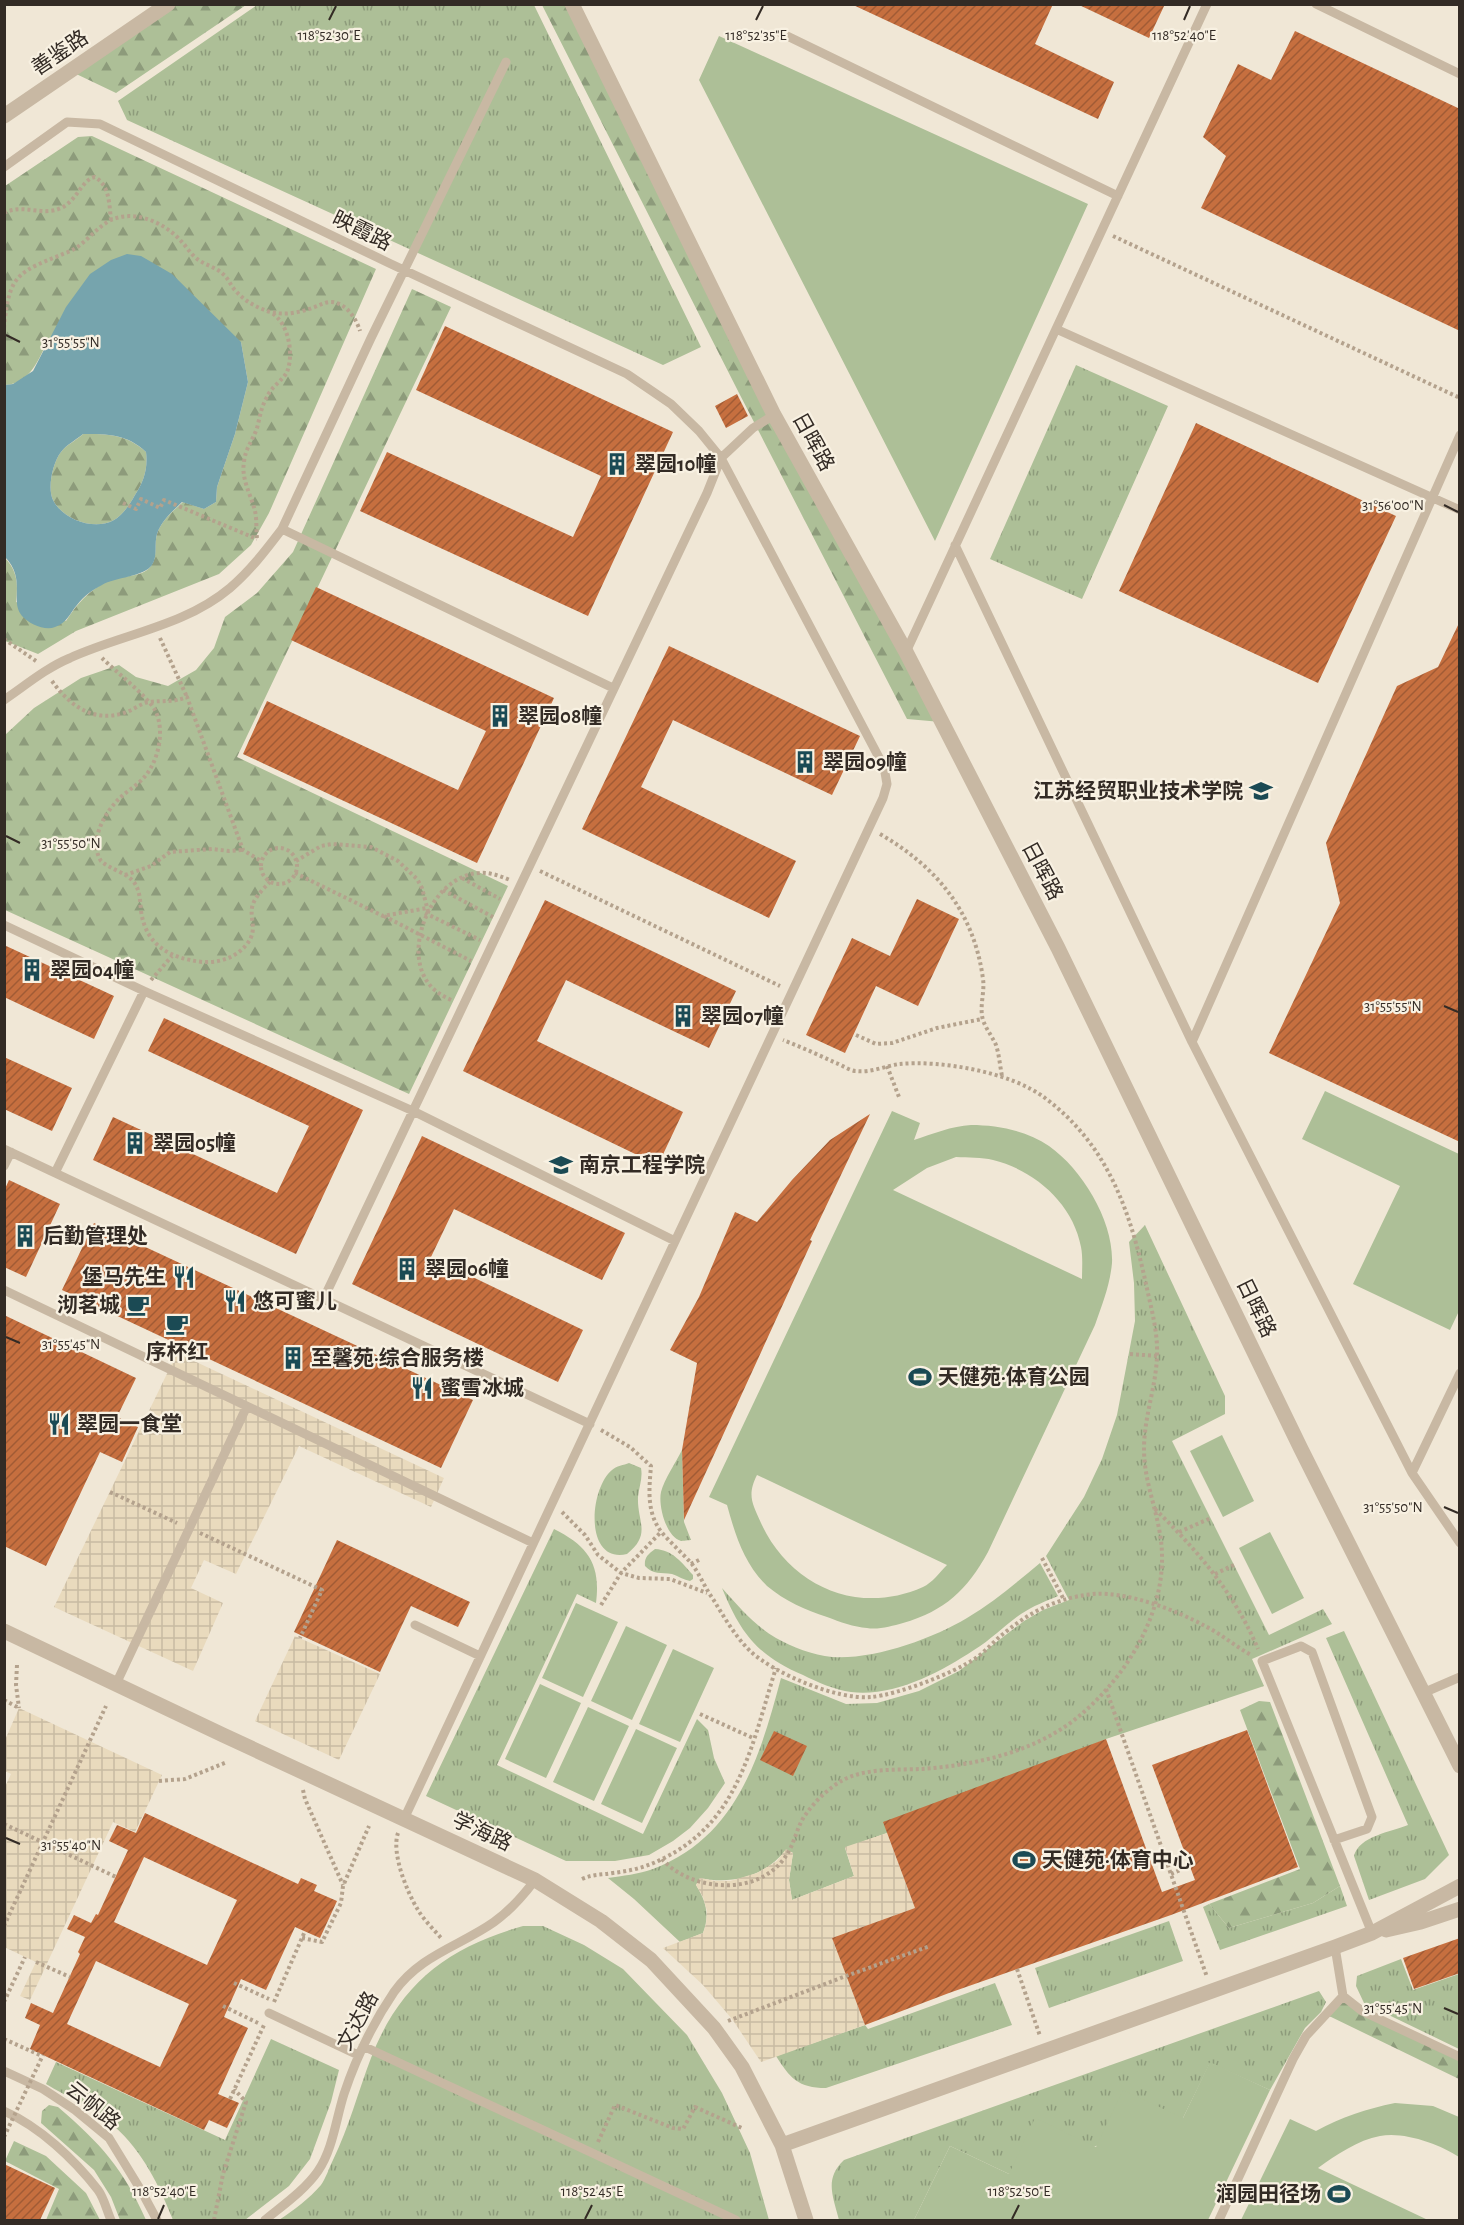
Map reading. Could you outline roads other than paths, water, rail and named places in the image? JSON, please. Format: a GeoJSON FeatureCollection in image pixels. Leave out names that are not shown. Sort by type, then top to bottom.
{"type":"FeatureCollection","features":[{"type":"Feature","properties":{"kind":"street","name":"善鉴路"},"geometry":{"type":"LineString","coordinates":[[4,116],[168,4]]}},
{"type":"Feature","properties":{"kind":"street","name":"日晖路"},"geometry":{"type":"LineString","coordinates":[[572,4],[774,415],[906,652],[1058,948],[1281,1407],[1460,1766]]}},
{"type":"Feature","properties":{"kind":"street","name":"学海路"},"geometry":{"type":"LineString","coordinates":[[4,1631],[535,1880],[591,1914],[651,1960],[714,2028],[742,2067],[782,2145],[806,2220]]}},
{"type":"Feature","properties":{"kind":"street"},"geometry":{"type":"LineString","coordinates":[[782,2145],[1372,1933],[1460,1886]]}},
{"type":"Feature","properties":{"kind":"street"},"geometry":{"type":"LineString","coordinates":[[1372,1933],[1421,1922],[1460,1909]]}},
{"type":"Feature","properties":{"kind":"lane"},"geometry":{"type":"LineString","coordinates":[[906,652],[1207,4]]}},
{"type":"Feature","properties":{"kind":"lane"},"geometry":{"type":"LineString","coordinates":[[1316,4],[1460,74]]}},
{"type":"Feature","properties":{"kind":"lane"},"geometry":{"type":"LineString","coordinates":[[782,33],[1118,196]]}},
{"type":"Feature","properties":{"kind":"lane"},"geometry":{"type":"LineString","coordinates":[[4,700],[46,671],[70,658],[191,613],[230,588],[265,552],[282,530],[403,270],[506,62]]}},
{"type":"Feature","properties":{"kind":"lane","name":"映霞路"},"geometry":{"type":"LineString","coordinates":[[4,167],[67,122],[100,124],[403,270],[627,374],[671,404],[699,431],[721,458],[884,767],[887,784],[883,798],[404,1819]]}},
{"type":"Feature","properties":{"kind":"lane"},"geometry":{"type":"LineString","coordinates":[[1056,329],[1460,510]]}},
{"type":"Feature","properties":{"kind":"lane"},"geometry":{"type":"LineString","coordinates":[[324,1298],[721,458],[753,428],[774,415]]}},
{"type":"Feature","properties":{"kind":"lane"},"geometry":{"type":"LineString","coordinates":[[1192,1042],[1460,435]]}},
{"type":"Feature","properties":{"kind":"lane"},"geometry":{"type":"LineString","coordinates":[[282,530],[614,688]]}},
{"type":"Feature","properties":{"kind":"lane"},"geometry":{"type":"LineString","coordinates":[[955,545],[1192,1042],[1412,1473],[1460,1543]]}},
{"type":"Feature","properties":{"kind":"lane"},"geometry":{"type":"LineString","coordinates":[[4,925],[144,991],[413,1111],[675,1241]]}},
{"type":"Feature","properties":{"kind":"lane"},"geometry":{"type":"LineString","coordinates":[[55,1173],[144,991]]}},
{"type":"Feature","properties":{"kind":"lane"},"geometry":{"type":"LineString","coordinates":[[4,1166],[8,1150],[590,1424]]}},
{"type":"Feature","properties":{"kind":"lane"},"geometry":{"type":"LineString","coordinates":[[4,1290],[533,1543]]}},
{"type":"Feature","properties":{"kind":"lane"},"geometry":{"type":"LineString","coordinates":[[1412,1473],[1460,1373]]}},
{"type":"Feature","properties":{"kind":"lane"},"geometry":{"type":"LineString","coordinates":[[116,1684],[247,1406]]}},
{"type":"Feature","properties":{"kind":"lane"},"geometry":{"type":"LineString","coordinates":[[415,1625],[480,1656]]}},
{"type":"Feature","properties":{"kind":"lane"},"geometry":{"type":"LineString","coordinates":[[1335,1840],[1367,1828],[1372,1817],[1312,1652],[1300,1646],[1262,1661],[1372,1933]]}},
{"type":"Feature","properties":{"kind":"lane"},"geometry":{"type":"LineString","coordinates":[[1423,1693],[1460,1677]]}},
{"type":"Feature","properties":{"kind":"lane","name":"文达路"},"geometry":{"type":"LineString","coordinates":[[265,2220],[294,2196],[318,2171],[331,2141],[361,2050],[395,1990],[420,1965],[493,1923],[513,1907],[535,1880]]}},
{"type":"Feature","properties":{"kind":"lane"},"geometry":{"type":"LineString","coordinates":[[1335,1947],[1343,1996],[1362,2011],[1460,2057]]}},
{"type":"Feature","properties":{"kind":"lane"},"geometry":{"type":"LineString","coordinates":[[1220,2220],[1293,2059],[1306,2036],[1343,1996]]}},
{"type":"Feature","properties":{"kind":"lane"},"geometry":{"type":"LineString","coordinates":[[269,2013],[361,2050],[736,2220]]}},
{"type":"Feature","properties":{"kind":"lane","name":"云帆路"},"geometry":{"type":"LineString","coordinates":[[4,2071],[43,2090],[75,2110],[109,2138],[157,2220]]}},
{"type":"Feature","properties":{"kind":"lane"},"geometry":{"type":"LineString","coordinates":[[4,2111],[24,2120],[55,2144],[99,2192],[111,2220]]}},
{"type":"Feature","properties":{"kind":"water"},"geometry":{"type":"Polygon","coordinates":[[[127,254],[141,256],[172,274],[241,342],[248,382],[235,434],[217,487],[216,502],[204,509],[182,502],[161,525],[156,538],[155,558],[148,569],[98,587],[82,599],[63,623],[51,628],[42,627],[25,619],[18,610],[17,582],[12,565],[5,557],[5,385],[13,384],[33,371],[66,307],[90,274],[111,260],[127,254]],[[83,434],[58,456],[53,468],[51,495],[58,507],[72,518],[89,524],[106,523],[114,520],[129,506],[143,479],[146,469],[146,452],[132,442],[117,436],[83,434]]]}},
{"type":"Feature","properties":{"kind":"place","name":"翠园10幢"},"geometry":{"type":"Point","coordinates":[617,464]}},
{"type":"Feature","properties":{"kind":"place","name":"翠园08幢"},"geometry":{"type":"Point","coordinates":[500,716]}},
{"type":"Feature","properties":{"kind":"place","name":"翠园09幢"},"geometry":{"type":"Point","coordinates":[805,762]}},
{"type":"Feature","properties":{"kind":"place","name":"江苏经贸职业技术学院"},"geometry":{"type":"Point","coordinates":[1261,791]}},
{"type":"Feature","properties":{"kind":"place","name":"翠园04幢"},"geometry":{"type":"Point","coordinates":[32,970]}},
{"type":"Feature","properties":{"kind":"place","name":"翠园07幢"},"geometry":{"type":"Point","coordinates":[683,1016]}},
{"type":"Feature","properties":{"kind":"place","name":"翠园05幢"},"geometry":{"type":"Point","coordinates":[135,1143]}},
{"type":"Feature","properties":{"kind":"place","name":"南京工程学院"},"geometry":{"type":"Point","coordinates":[561,1165]}},
{"type":"Feature","properties":{"kind":"place","name":"后勤管理处"},"geometry":{"type":"Point","coordinates":[25,1236]}},
{"type":"Feature","properties":{"kind":"place","name":"翠园06幢"},"geometry":{"type":"Point","coordinates":[407,1269]}},
{"type":"Feature","properties":{"kind":"place","name":"堡马先生"},"geometry":{"type":"Point","coordinates":[184,1277]}},
{"type":"Feature","properties":{"kind":"place","name":"悠可蜜儿"},"geometry":{"type":"Point","coordinates":[235,1301]}},
{"type":"Feature","properties":{"kind":"place","name":"沏茗城"},"geometry":{"type":"Point","coordinates":[138,1305]}},
{"type":"Feature","properties":{"kind":"place","name":"序杯红"},"geometry":{"type":"Point","coordinates":[177,1324]}},
{"type":"Feature","properties":{"kind":"place","name":"至馨苑·综合服务楼"},"geometry":{"type":"Point","coordinates":[293,1358]}},
{"type":"Feature","properties":{"kind":"place","name":"天健苑·体育公园"},"geometry":{"type":"Point","coordinates":[920,1377]}},
{"type":"Feature","properties":{"kind":"place","name":"蜜雪冰城"},"geometry":{"type":"Point","coordinates":[422,1388]}},
{"type":"Feature","properties":{"kind":"place","name":"翠园一食堂"},"geometry":{"type":"Point","coordinates":[59,1424]}},
{"type":"Feature","properties":{"kind":"place","name":"天健苑·体育中心"},"geometry":{"type":"Point","coordinates":[1024,1860]}},
{"type":"Feature","properties":{"kind":"place","name":"润园田径场"},"geometry":{"type":"Point","coordinates":[1339,2194]}}]}
